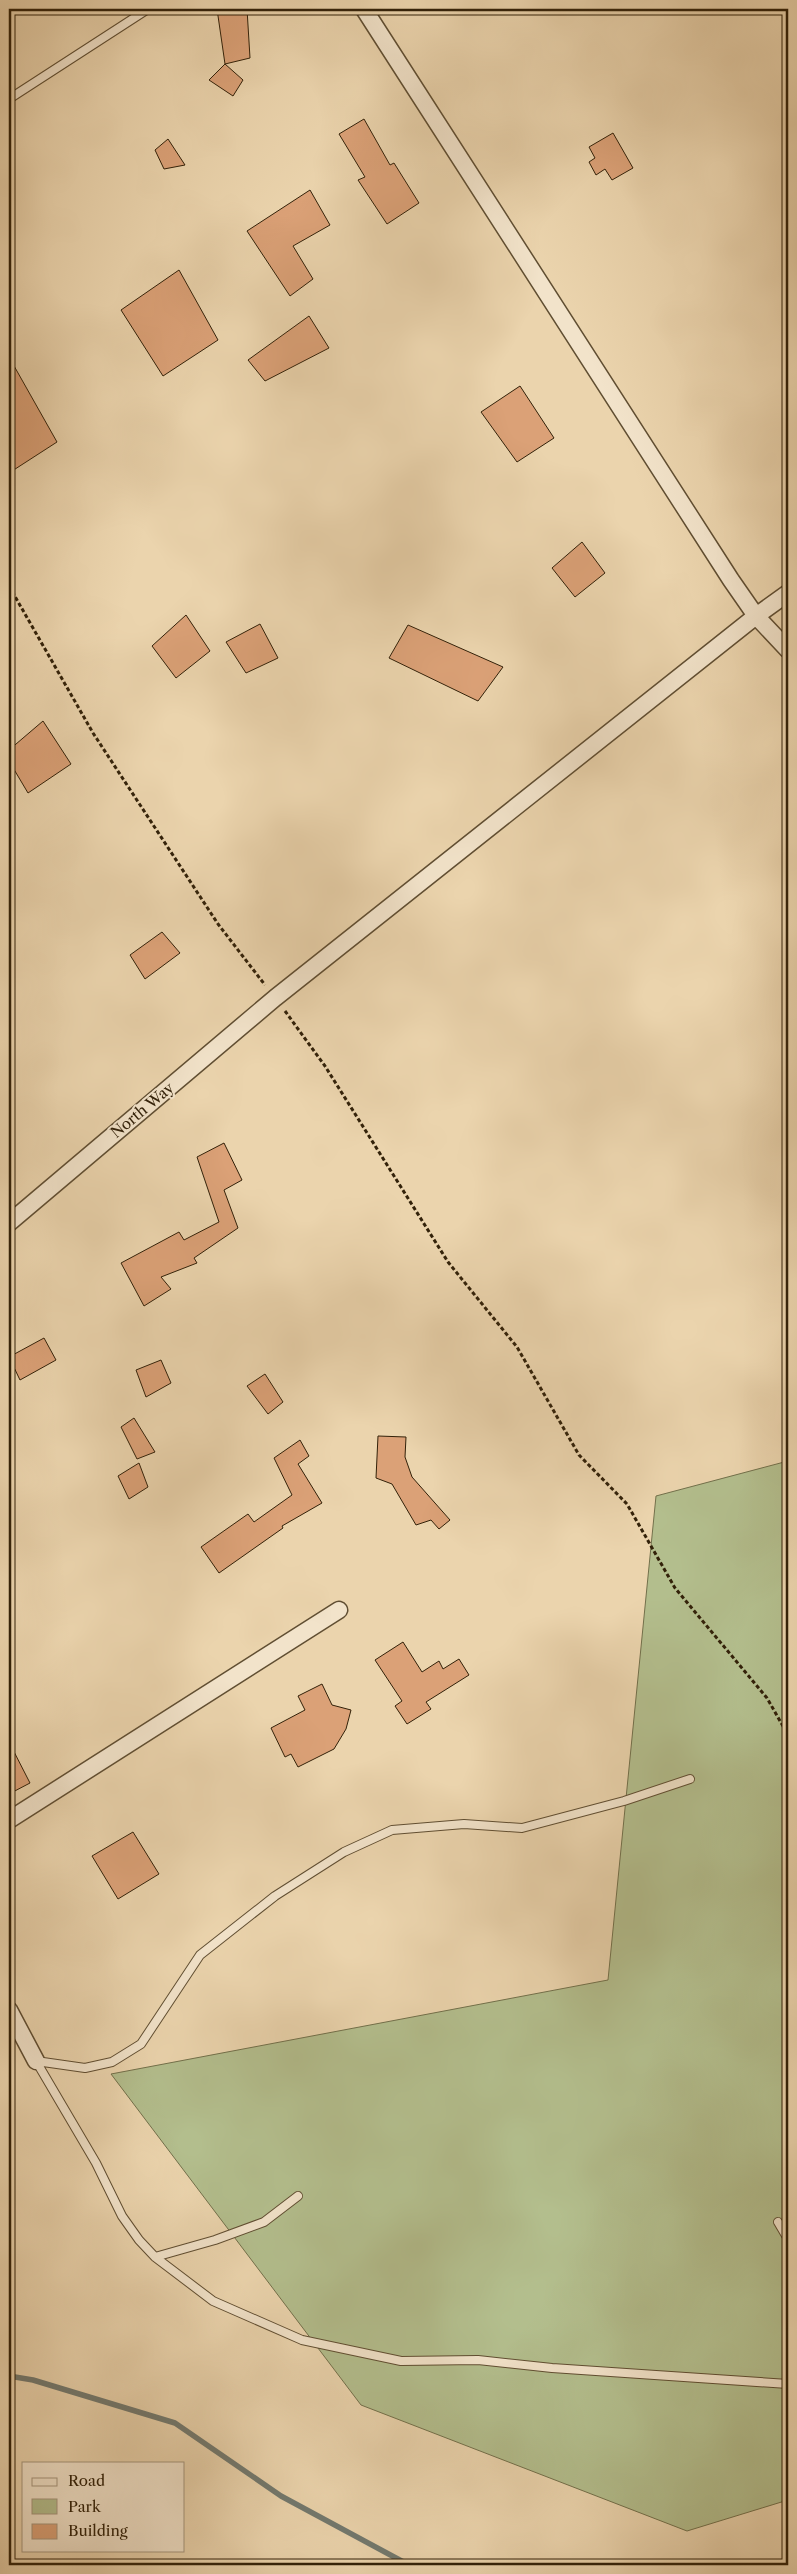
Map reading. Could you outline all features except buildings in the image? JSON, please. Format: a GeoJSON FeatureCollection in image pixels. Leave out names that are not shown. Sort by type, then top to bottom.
{"type":"FeatureCollection","features":[{"type":"Feature","properties":{"kind":"street"},"geometry":{"type":"LineString","coordinates":[[364,9],[756,616],[788,650]]}},
{"type":"Feature","properties":{"kind":"street","name":"North Way"},"geometry":{"type":"LineString","coordinates":[[9,1223],[275,998],[756,616],[788,594]]}},
{"type":"Feature","properties":{"kind":"street"},"geometry":{"type":"LineString","coordinates":[[9,1820],[339,1610]]}},
{"type":"Feature","properties":{"kind":"street"},"geometry":{"type":"LineString","coordinates":[[9,2010],[36,2062]]}},
{"type":"Feature","properties":{"kind":"lane"},"geometry":{"type":"LineString","coordinates":[[9,99],[148,9]]}},
{"type":"Feature","properties":{"kind":"lane"},"geometry":{"type":"LineString","coordinates":[[36,2062],[85,2068],[112,2062],[141,2044],[200,1955],[275,1896],[344,1852],[392,1830],[464,1824],[522,1828],[624,1801],[690,1779]]}},
{"type":"Feature","properties":{"kind":"lane"},"geometry":{"type":"LineString","coordinates":[[36,2062],[96,2163],[122,2216],[139,2240],[155,2257],[213,2301],[302,2340],[401,2361],[478,2360],[552,2368],[788,2384]]}},
{"type":"Feature","properties":{"kind":"lane"},"geometry":{"type":"LineString","coordinates":[[155,2257],[215,2240],[264,2222],[298,2196]]}},
{"type":"Feature","properties":{"kind":"lane"},"geometry":{"type":"LineString","coordinates":[[778,2222],[788,2240]]}},
{"type":"Feature","properties":{"kind":"path"},"geometry":{"type":"LineString","coordinates":[[9,586],[98,742],[218,924],[325,1066],[448,1262],[517,1347],[579,1455],[627,1504],[675,1588],[767,1698],[788,1734]]}},
{"type":"Feature","properties":{"kind":"green space"},"geometry":{"type":"Polygon","coordinates":[[[788,1461],[788,2500],[687,2531],[361,2405],[111,2074],[608,1980],[656,1496],[788,1461]]]}},
{"type":"Feature","properties":{"kind":"waterway"},"geometry":{"type":"LineString","coordinates":[[9,2376],[33,2380],[175,2423],[281,2496],[409,2565]]}}]}
